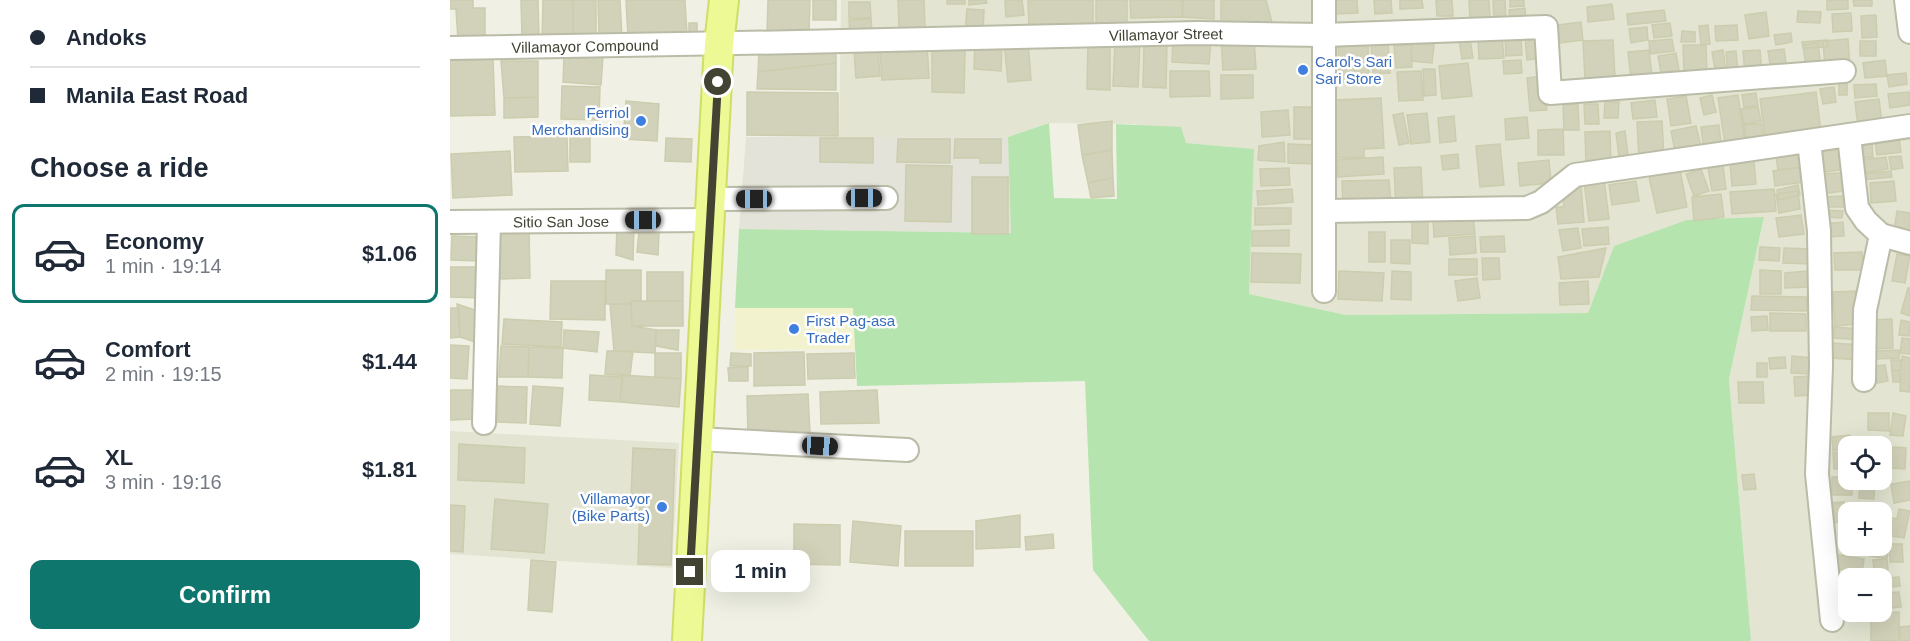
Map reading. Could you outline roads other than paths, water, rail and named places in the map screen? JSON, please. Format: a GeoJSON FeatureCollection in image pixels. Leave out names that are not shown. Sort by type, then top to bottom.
{"type":"FeatureCollection","features":[{"type":"Feature","properties":{"kind":"main road"},"geometry":{"type":"LineString","coordinates":[[687,641],[719,44],[724,0]]}},
{"type":"Feature","properties":{"kind":"street"},"geometry":{"type":"LineString","coordinates":[[1324,0],[1324,291]]}},
{"type":"Feature","properties":{"kind":"street"},"geometry":{"type":"LineString","coordinates":[[1906,0],[1910,32]]}},
{"type":"Feature","properties":{"kind":"street","name":"Villamayor Street"},"geometry":{"type":"LineString","coordinates":[[719,44],[1198,33],[1324,35],[1546,27],[1550,93],[1844,71]]}},
{"type":"Feature","properties":{"kind":"street","name":"Villamayor Compound"},"geometry":{"type":"LineString","coordinates":[[450,48],[719,44]]}},
{"type":"Feature","properties":{"kind":"street"},"geometry":{"type":"LineString","coordinates":[[1325,211],[1527,208],[1541,202],[1575,176],[1910,126]]}},
{"type":"Feature","properties":{"kind":"street"},"geometry":{"type":"LineString","coordinates":[[1849,136],[1857,208],[1866,221],[1881,235],[1910,243]]}},
{"type":"Feature","properties":{"kind":"street"},"geometry":{"type":"LineString","coordinates":[[1809,141],[1819,231],[1821,366],[1817,474],[1832,620]]}},
{"type":"Feature","properties":{"kind":"street","name":"Sitio San Jose"},"geometry":{"type":"LineString","coordinates":[[450,222],[489,222],[886,198]]}},
{"type":"Feature","properties":{"kind":"street"},"geometry":{"type":"LineString","coordinates":[[484,423],[489,222]]}},
{"type":"Feature","properties":{"kind":"street"},"geometry":{"type":"LineString","coordinates":[[1864,380],[1865,309],[1881,235]]}},
{"type":"Feature","properties":{"kind":"street"},"geometry":{"type":"LineString","coordinates":[[698,439],[907,450]]}},
{"type":"Feature","properties":{"kind":"place","name":"Carol's Sari Sari Store"},"geometry":{"type":"Point","coordinates":[1303,70]}},
{"type":"Feature","properties":{"kind":"place","name":"Ferriol Merchandising"},"geometry":{"type":"Point","coordinates":[641,121]}},
{"type":"Feature","properties":{"kind":"place","name":"First Pag-asa Trader"},"geometry":{"type":"Point","coordinates":[794,329]}},
{"type":"Feature","properties":{"kind":"place","name":"Villamayor (Bike Parts)"},"geometry":{"type":"Point","coordinates":[662,507]}}]}
